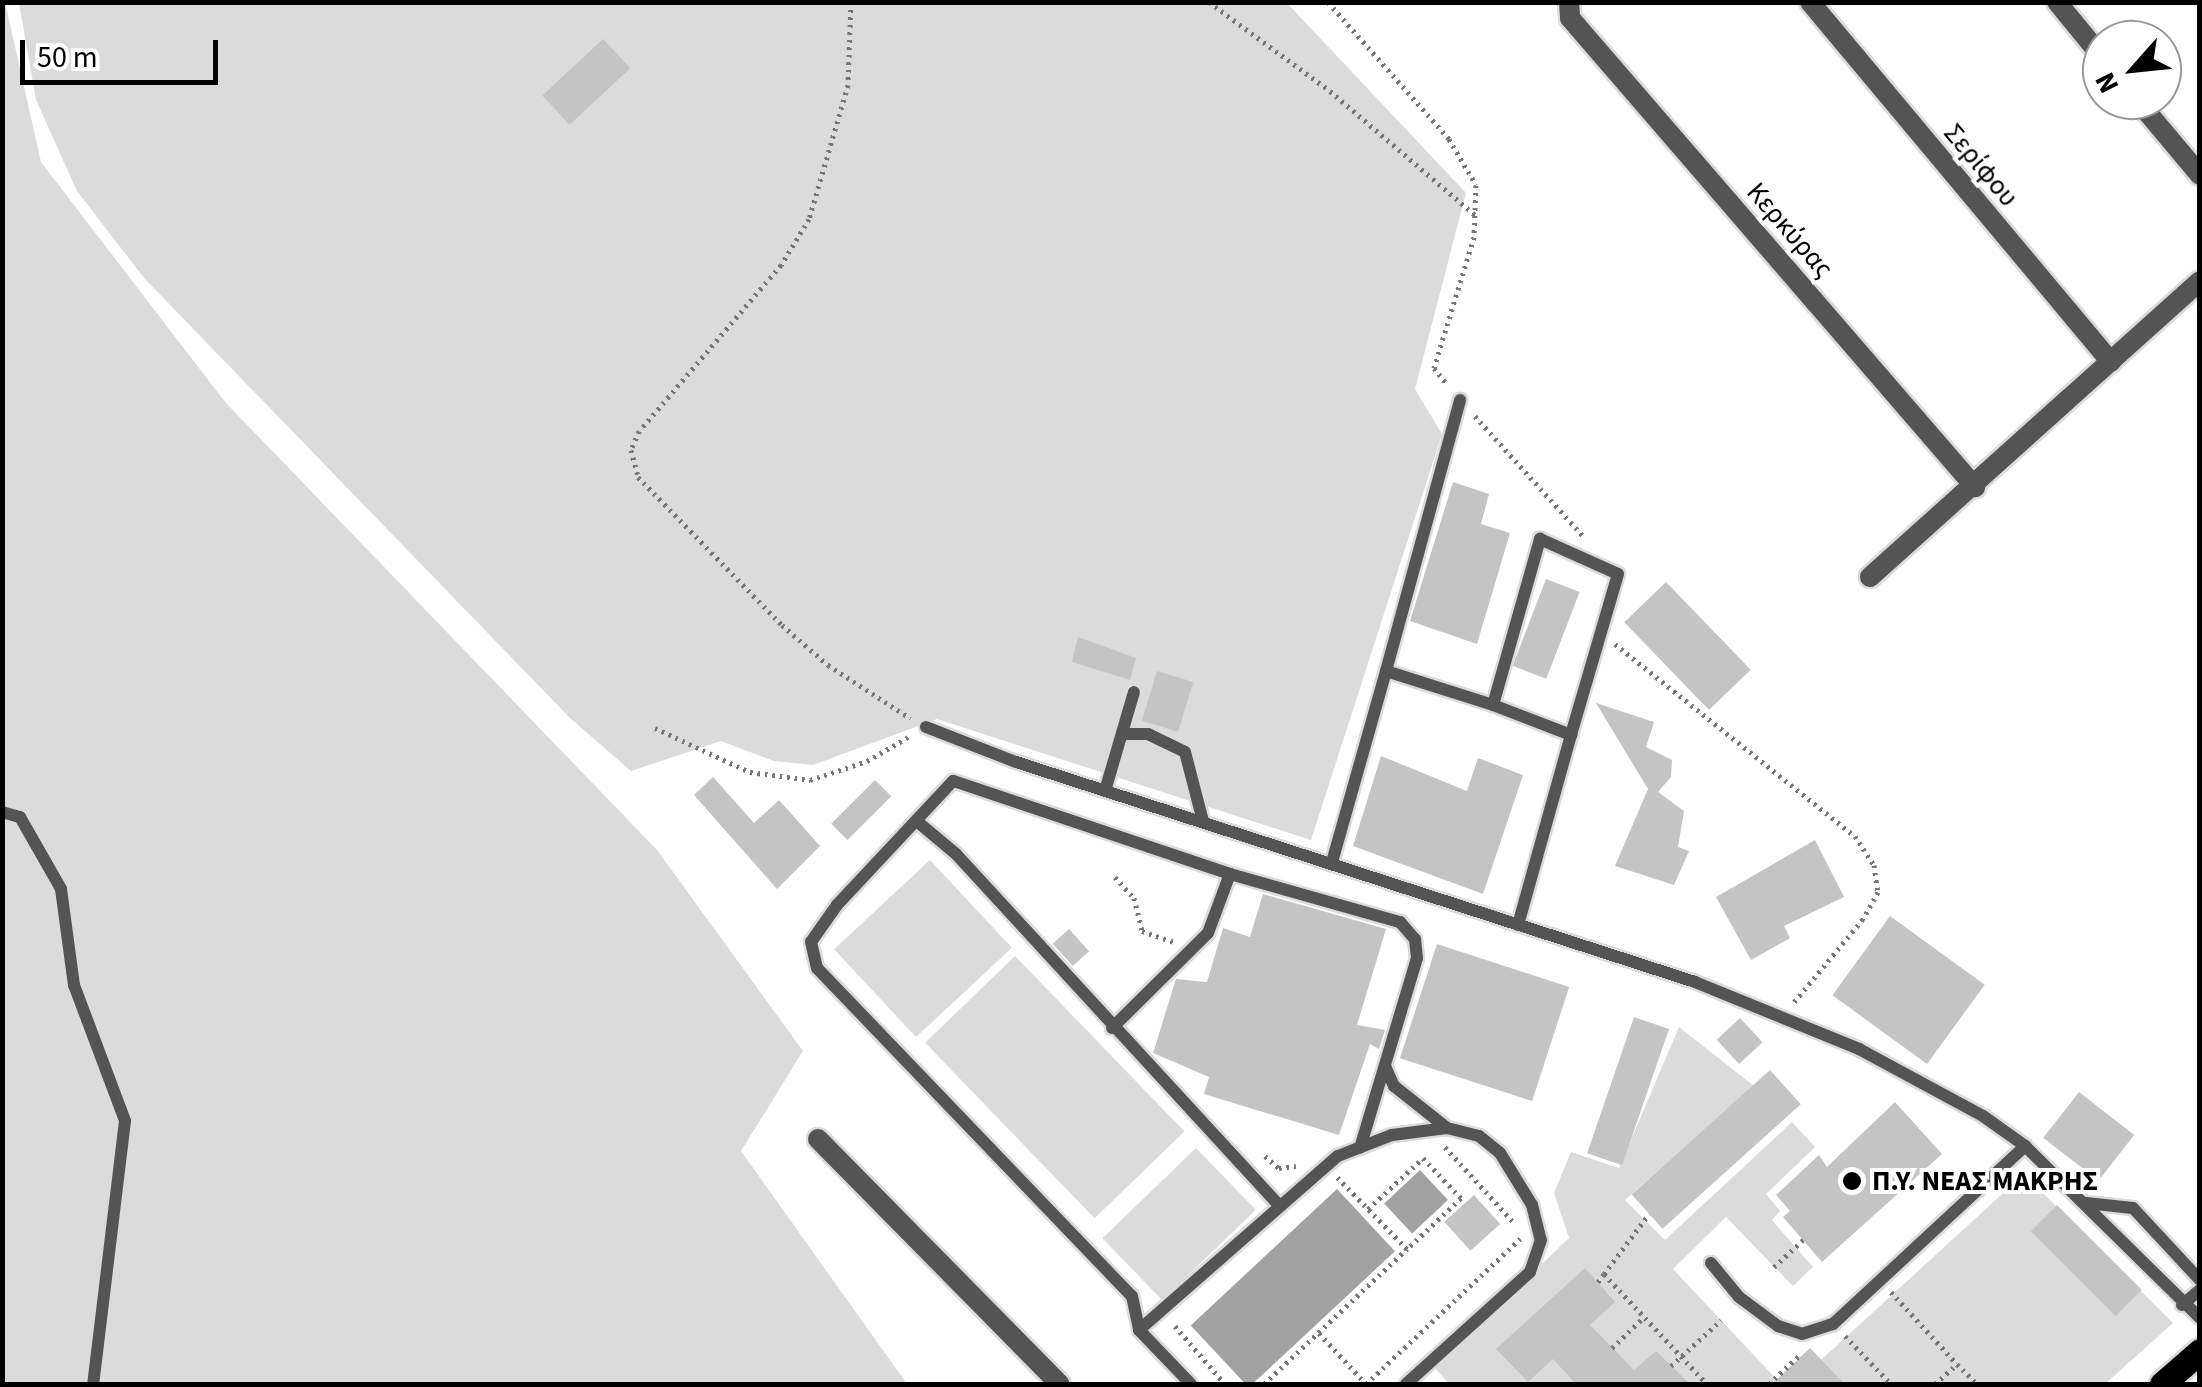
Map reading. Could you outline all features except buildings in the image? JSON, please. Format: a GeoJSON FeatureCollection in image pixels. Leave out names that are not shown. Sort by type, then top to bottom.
{"type":"FeatureCollection","features":[{"type":"Feature","properties":{"kind":"main road"},"geometry":{"type":"LineString","coordinates":[[2162,1384],[2200,1352]]}},
{"type":"Feature","properties":{"kind":"street","name":"Σερίφου"},"geometry":{"type":"LineString","coordinates":[[1810,2],[2110,362]]}},
{"type":"Feature","properties":{"kind":"street"},"geometry":{"type":"LineString","coordinates":[[2057,2],[2082,33]]}},
{"type":"Feature","properties":{"kind":"street","name":"Κερκύρας"},"geometry":{"type":"LineString","coordinates":[[1568,5],[1975,487]]}},
{"type":"Feature","properties":{"kind":"street"},"geometry":{"type":"LineString","coordinates":[[2154,120],[2200,175]]}},
{"type":"Feature","properties":{"kind":"street"},"geometry":{"type":"LineString","coordinates":[[1870,577],[1975,487],[2200,281]]}},
{"type":"Feature","properties":{"kind":"street"},"geometry":{"type":"LineString","coordinates":[[818,1138],[1060,1384]]}},
{"type":"Feature","properties":{"kind":"lane"},"geometry":{"type":"LineString","coordinates":[[1332,862],[1460,400]]}},
{"type":"Feature","properties":{"kind":"lane"},"geometry":{"type":"LineString","coordinates":[[1493,705],[1540,539],[1618,574],[1518,925]]}},
{"type":"Feature","properties":{"kind":"lane"},"geometry":{"type":"LineString","coordinates":[[1386,670],[1493,705],[1570,736]]}},
{"type":"Feature","properties":{"kind":"lane"},"geometry":{"type":"LineString","coordinates":[[1105,790],[1134,692]]}},
{"type":"Feature","properties":{"kind":"lane"},"geometry":{"type":"LineString","coordinates":[[926,726],[1105,790],[1332,862],[1783,1016],[1937,1090],[2025,1146],[2086,1203],[2182,1305],[2200,1318]]}},
{"type":"Feature","properties":{"kind":"lane"},"geometry":{"type":"LineString","coordinates":[[1124,734],[1148,734],[1185,752],[1203,822]]}},
{"type":"Feature","properties":{"kind":"lane"},"geometry":{"type":"LineString","coordinates":[[1191,1384],[1139,1330],[1132,1296],[1072,1228],[817,968],[811,942],[837,906],[953,781],[1230,874],[1400,922],[1415,939],[1417,958],[1360,1148]]}},
{"type":"Feature","properties":{"kind":"lane"},"geometry":{"type":"LineString","coordinates":[[2,812],[20,817],[61,889],[74,986],[125,1122],[117,1229],[92,1384]]}},
{"type":"Feature","properties":{"kind":"lane"},"geometry":{"type":"LineString","coordinates":[[918,823],[956,854],[1112,1028],[1278,1204]]}},
{"type":"Feature","properties":{"kind":"lane"},"geometry":{"type":"LineString","coordinates":[[1112,1028],[1208,933],[1230,874]]}},
{"type":"Feature","properties":{"kind":"lane"},"geometry":{"type":"LineString","coordinates":[[1384,1066],[1394,1086],[1447,1128]]}},
{"type":"Feature","properties":{"kind":"lane"},"geometry":{"type":"LineString","coordinates":[[1139,1330],[1278,1204],[1338,1156],[1447,1128],[1479,1136],[1500,1153],[1532,1206],[1541,1240],[1530,1272],[1406,1384]]}},
{"type":"Feature","properties":{"kind":"lane"},"geometry":{"type":"LineString","coordinates":[[1711,1263],[1739,1296],[1778,1326],[1802,1334],[1834,1324],[2025,1146]]}},
{"type":"Feature","properties":{"kind":"lane"},"geometry":{"type":"LineString","coordinates":[[2086,1203],[2133,1208],[2200,1280]]}},
{"type":"Feature","properties":{"kind":"lane"},"geometry":{"type":"LineString","coordinates":[[2182,1305],[2200,1290]]}},
{"type":"Feature","properties":{"kind":"path"},"geometry":{"type":"LineString","coordinates":[[655,728],[750,772],[810,780],[867,761],[926,726],[828,665],[782,624],[632,466],[639,431],[781,265],[809,218],[848,85],[851,2]]}},
{"type":"Feature","properties":{"kind":"path"},"geometry":{"type":"LineString","coordinates":[[1210,2],[1330,91],[1475,214]]}},
{"type":"Feature","properties":{"kind":"path"},"geometry":{"type":"LineString","coordinates":[[1328,2],[1449,139],[1476,185],[1475,214],[1434,368],[1618,574]]}},
{"type":"Feature","properties":{"kind":"path"},"geometry":{"type":"LineString","coordinates":[[1600,640],[1626,647],[1855,836],[1874,865],[1878,892],[1863,920],[1783,1016]]}},
{"type":"Feature","properties":{"kind":"path"},"geometry":{"type":"LineString","coordinates":[[1115,877],[1134,898],[1142,931],[1188,953]]}},
{"type":"Feature","properties":{"kind":"path"},"geometry":{"type":"LineString","coordinates":[[1320,1334],[1366,1384],[1520,1238],[1513,1220],[1430,1130]]}},
{"type":"Feature","properties":{"kind":"path"},"geometry":{"type":"LineString","coordinates":[[1264,1384],[1461,1198],[1423,1158],[1368,1209]]}},
{"type":"Feature","properties":{"kind":"path"},"geometry":{"type":"LineString","coordinates":[[1323,1189],[1336,1176],[1407,1249]]}},
{"type":"Feature","properties":{"kind":"path"},"geometry":{"type":"LineString","coordinates":[[1598,1282],[1649,1214]]}},
{"type":"Feature","properties":{"kind":"path"},"geometry":{"type":"LineString","coordinates":[[1774,1267],[1803,1240]]}},
{"type":"Feature","properties":{"kind":"path"},"geometry":{"type":"LineString","coordinates":[[1604,1274],[1702,1383]]}},
{"type":"Feature","properties":{"kind":"path"},"geometry":{"type":"LineString","coordinates":[[1882,1282],[1977,1384]]}},
{"type":"Feature","properties":{"kind":"path"},"geometry":{"type":"LineString","coordinates":[[1186,1316],[1173,1328],[1225,1384]]}},
{"type":"Feature","properties":{"kind":"path"},"geometry":{"type":"LineString","coordinates":[[1612,1348],[1644,1317]]}},
{"type":"Feature","properties":{"kind":"path"},"geometry":{"type":"LineString","coordinates":[[1671,1366],[1720,1320]]}},
{"type":"Feature","properties":{"kind":"path"},"geometry":{"type":"LineString","coordinates":[[1834,1324],[1890,1384]]}},
{"type":"Feature","properties":{"kind":"path"},"geometry":{"type":"LineString","coordinates":[[1935,1384],[1956,1364]]}},
{"type":"Feature","properties":{"kind":"shaded area"},"geometry":{"type":"Polygon","coordinates":[[[5,2],[41,162],[225,402],[657,850],[803,1051],[741,1151],[907,1384],[3,1384],[5,2]]]}},
{"type":"Feature","properties":{"kind":"shaded area"},"geometry":{"type":"Polygon","coordinates":[[[19,3],[1287,3],[1466,193],[1415,389],[1442,434],[1311,840],[937,719],[813,765],[774,761],[721,741],[631,771],[571,719],[144,278],[77,191],[36,100],[19,3]]]}},
{"type":"Feature","properties":{"kind":"shaded area"},"geometry":{"type":"Polygon","coordinates":[[[930,860],[1012,948],[916,1037],[834,949],[930,860]]]}},
{"type":"Feature","properties":{"kind":"shaded area"},"geometry":{"type":"Polygon","coordinates":[[[1015,956],[1184,1132],[1095,1218],[925,1043],[1015,956]]]}},
{"type":"Feature","properties":{"kind":"shaded area"},"geometry":{"type":"Polygon","coordinates":[[[1679,1027],[1754,1086],[1625,1200],[1665,1240],[1792,1122],[1815,1147],[1766,1194],[1780,1211],[1772,1220],[1813,1267],[1793,1286],[1726,1217],[1673,1269],[1781,1384],[1449,1384],[1434,1367],[1569,1238],[1554,1193],[1571,1152],[1619,1168],[1679,1027]]]}},
{"type":"Feature","properties":{"kind":"shaded area"},"geometry":{"type":"Polygon","coordinates":[[[1196,1148],[1256,1210],[1162,1300],[1102,1238],[1196,1148]]]}},
{"type":"Feature","properties":{"kind":"shaded area"},"geometry":{"type":"Polygon","coordinates":[[[1420,1170],[1448,1200],[1412,1233],[1384,1203],[1420,1170]]]}},
{"type":"Feature","properties":{"kind":"shaded area"},"geometry":{"type":"Polygon","coordinates":[[[2024,1174],[2173,1323],[2105,1384],[1845,1384],[1821,1360],[2024,1174]]]}},
{"type":"Feature","properties":{"kind":"shaded area"},"geometry":{"type":"Polygon","coordinates":[[[1337,1189],[1395,1251],[1253,1384],[1245,1384],[1191,1325],[1337,1189]]]}},
{"type":"Feature","properties":{"kind":"place","name":"Π.Υ. ΝΕΑΣ ΜΑΚΡΗΣ"},"geometry":{"type":"Point","coordinates":[1852,1181]}}]}
